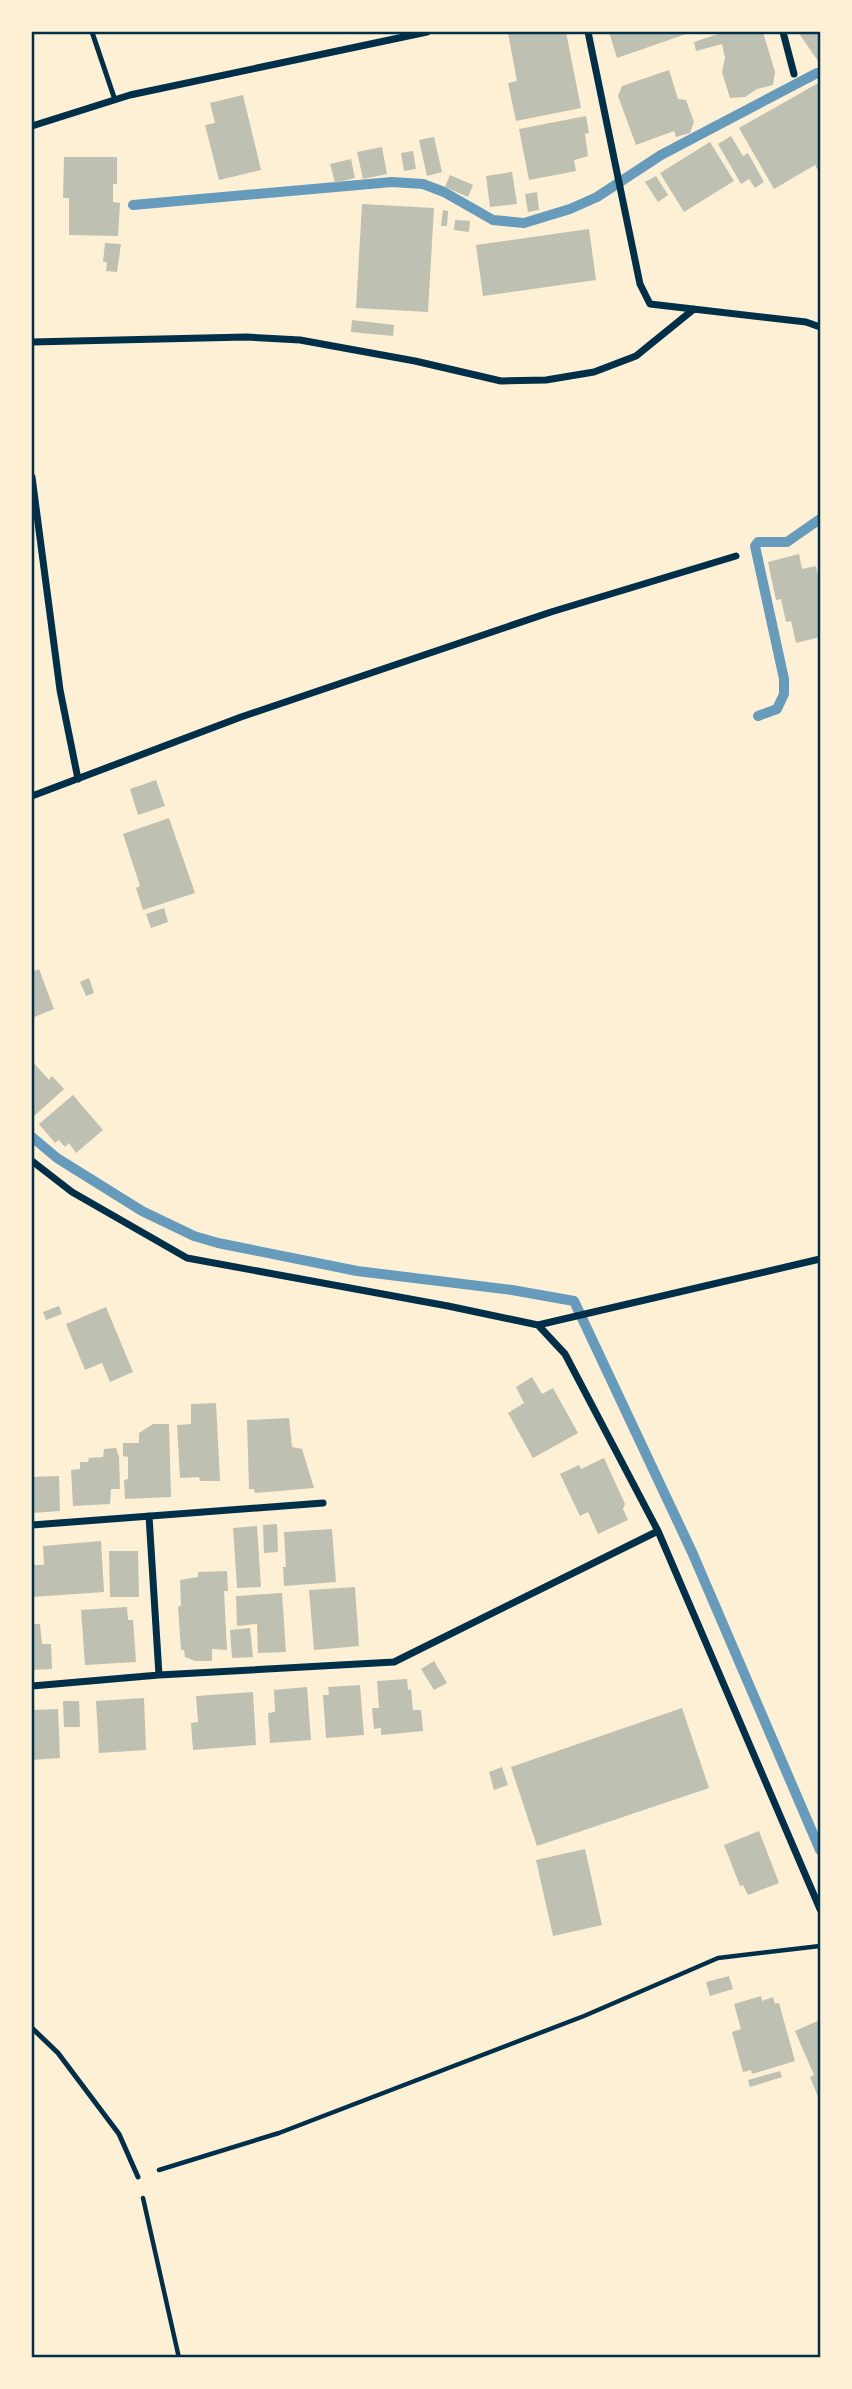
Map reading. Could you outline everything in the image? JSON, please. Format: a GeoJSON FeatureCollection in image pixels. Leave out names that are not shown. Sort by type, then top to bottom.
{"type":"FeatureCollection","features":[{"type":"Feature","properties":{"kind":"street"},"geometry":{"type":"LineString","coordinates":[[32,126],[115,100],[427,32]]}},
{"type":"Feature","properties":{"kind":"street"},"geometry":{"type":"LineString","coordinates":[[588,32],[640,284],[650,304],[806,322],[821,327]]}},
{"type":"Feature","properties":{"kind":"street"},"geometry":{"type":"LineString","coordinates":[[783,32],[794,74]]}},
{"type":"Feature","properties":{"kind":"street"},"geometry":{"type":"LineString","coordinates":[[32,342],[246,337],[300,340],[415,361],[501,382],[546,380],[594,372],[636,356],[694,309]]}},
{"type":"Feature","properties":{"kind":"street"},"geometry":{"type":"LineString","coordinates":[[32,477],[60,690],[78,779]]}},
{"type":"Feature","properties":{"kind":"street"},"geometry":{"type":"LineString","coordinates":[[32,796],[241,717],[551,612],[736,556]]}},
{"type":"Feature","properties":{"kind":"street"},"geometry":{"type":"LineString","coordinates":[[32,1161],[72,1192],[187,1258],[538,1325],[821,1258]]}},
{"type":"Feature","properties":{"kind":"street"},"geometry":{"type":"LineString","coordinates":[[538,1325],[565,1354],[658,1531],[821,1909]]}},
{"type":"Feature","properties":{"kind":"street"},"geometry":{"type":"LineString","coordinates":[[32,1525],[323,1503]]}},
{"type":"Feature","properties":{"kind":"street"},"geometry":{"type":"LineString","coordinates":[[149,1516],[159,1675]]}},
{"type":"Feature","properties":{"kind":"street"},"geometry":{"type":"LineString","coordinates":[[32,1686],[159,1675],[394,1662],[658,1531]]}},
{"type":"Feature","properties":{"kind":"lane"},"geometry":{"type":"LineString","coordinates":[[92,32],[115,100]]}},
{"type":"Feature","properties":{"kind":"lane"},"geometry":{"type":"LineString","coordinates":[[32,2028],[58,2053],[119,2134],[138,2177]]}},
{"type":"Feature","properties":{"kind":"path"},"geometry":{"type":"LineString","coordinates":[[179,2357],[138,2177],[279,2133],[584,2016],[718,1958],[821,1946]]}},
{"type":"Feature","properties":{"kind":"building"},"geometry":{"type":"Polygon","coordinates":[[[566,32],[581,108],[516,121],[508,83],[517,81],[508,33],[566,32]]]}},
{"type":"Feature","properties":{"kind":"building"},"geometry":{"type":"Polygon","coordinates":[[[609,32],[685,32],[686,34],[617,58],[609,32]]]}},
{"type":"Feature","properties":{"kind":"building"},"geometry":{"type":"Polygon","coordinates":[[[724,32],[763,32],[775,72],[773,85],[757,89],[745,97],[730,98],[722,72],[725,58],[722,44],[696,51],[694,42],[724,32]]]}},
{"type":"Feature","properties":{"kind":"building"},"geometry":{"type":"Polygon","coordinates":[[[798,32],[820,32],[820,64],[798,32]]]}},
{"type":"Feature","properties":{"kind":"building"},"geometry":{"type":"Polygon","coordinates":[[[669,70],[678,99],[686,100],[694,122],[690,133],[676,137],[674,131],[636,145],[618,96],[622,86],[669,70]]]}},
{"type":"Feature","properties":{"kind":"building"},"geometry":{"type":"Polygon","coordinates":[[[820,82],[820,169],[815,165],[774,189],[739,128],[820,82]]]}},
{"type":"Feature","properties":{"kind":"building"},"geometry":{"type":"Polygon","coordinates":[[[243,95],[261,170],[219,180],[205,125],[215,123],[210,103],[243,95]]]}},
{"type":"Feature","properties":{"kind":"building"},"geometry":{"type":"Polygon","coordinates":[[[586,116],[589,133],[585,134],[588,156],[574,160],[576,171],[529,180],[519,129],[586,116]]]}},
{"type":"Feature","properties":{"kind":"building"},"geometry":{"type":"Polygon","coordinates":[[[731,136],[743,156],[748,153],[764,182],[755,188],[749,179],[741,184],[718,144],[731,136]]]}},
{"type":"Feature","properties":{"kind":"building"},"geometry":{"type":"Polygon","coordinates":[[[434,137],[442,172],[427,176],[419,140],[434,137]]]}},
{"type":"Feature","properties":{"kind":"building"},"geometry":{"type":"Polygon","coordinates":[[[710,142],[734,181],[684,212],[660,173],[710,142]]]}},
{"type":"Feature","properties":{"kind":"building"},"geometry":{"type":"Polygon","coordinates":[[[382,147],[387,174],[363,179],[357,152],[382,147]]]}},
{"type":"Feature","properties":{"kind":"building"},"geometry":{"type":"Polygon","coordinates":[[[413,151],[416,169],[404,171],[401,153],[413,151]]]}},
{"type":"Feature","properties":{"kind":"building"},"geometry":{"type":"Polygon","coordinates":[[[64,157],[117,157],[117,184],[113,184],[113,202],[120,203],[118,236],[69,235],[69,198],[63,198],[64,157]]]}},
{"type":"Feature","properties":{"kind":"building"},"geometry":{"type":"Polygon","coordinates":[[[351,159],[355,178],[335,183],[330,164],[351,159]]]}},
{"type":"Feature","properties":{"kind":"building"},"geometry":{"type":"Polygon","coordinates":[[[512,172],[517,204],[490,207],[486,176],[512,172]]]}},
{"type":"Feature","properties":{"kind":"building"},"geometry":{"type":"Polygon","coordinates":[[[450,175],[473,185],[468,197],[445,187],[450,175]]]}},
{"type":"Feature","properties":{"kind":"building"},"geometry":{"type":"Polygon","coordinates":[[[656,176],[668,195],[658,202],[645,182],[656,176]]]}},
{"type":"Feature","properties":{"kind":"building"},"geometry":{"type":"Polygon","coordinates":[[[537,192],[539,210],[528,212],[525,194],[537,192]]]}},
{"type":"Feature","properties":{"kind":"building"},"geometry":{"type":"Polygon","coordinates":[[[362,204],[434,208],[428,312],[356,308],[362,204]]]}},
{"type":"Feature","properties":{"kind":"building"},"geometry":{"type":"Polygon","coordinates":[[[443,210],[448,211],[447,226],[441,226],[443,210]]]}},
{"type":"Feature","properties":{"kind":"building"},"geometry":{"type":"Polygon","coordinates":[[[455,220],[470,221],[469,232],[454,230],[455,220]]]}},
{"type":"Feature","properties":{"kind":"building"},"geometry":{"type":"Polygon","coordinates":[[[589,229],[596,280],[483,296],[476,245],[589,229]]]}},
{"type":"Feature","properties":{"kind":"building"},"geometry":{"type":"Polygon","coordinates":[[[105,243],[121,244],[117,272],[106,271],[107,262],[103,262],[105,243]]]}},
{"type":"Feature","properties":{"kind":"building"},"geometry":{"type":"Polygon","coordinates":[[[352,320],[394,325],[393,336],[351,332],[352,320]]]}},
{"type":"Feature","properties":{"kind":"building"},"geometry":{"type":"Polygon","coordinates":[[[799,554],[802,569],[816,566],[820,587],[820,637],[796,643],[791,621],[786,622],[781,599],[776,600],[768,562],[799,554]]]}},
{"type":"Feature","properties":{"kind":"building"},"geometry":{"type":"Polygon","coordinates":[[[156,780],[165,806],[138,815],[130,789],[156,780]]]}},
{"type":"Feature","properties":{"kind":"building"},"geometry":{"type":"Polygon","coordinates":[[[169,818],[195,893],[143,910],[136,888],[140,886],[123,834],[169,818]]]}},
{"type":"Feature","properties":{"kind":"building"},"geometry":{"type":"Polygon","coordinates":[[[164,908],[168,922],[151,928],[146,914],[164,908]]]}},
{"type":"Feature","properties":{"kind":"building"},"geometry":{"type":"Polygon","coordinates":[[[39,969],[54,1009],[32,1018],[32,972],[39,969]]]}},
{"type":"Feature","properties":{"kind":"building"},"geometry":{"type":"Polygon","coordinates":[[[89,978],[94,993],[86,996],[80,982],[89,978]]]}},
{"type":"Feature","properties":{"kind":"building"},"geometry":{"type":"Polygon","coordinates":[[[32,1061],[49,1080],[52,1076],[64,1089],[33,1117],[32,1061]]]}},
{"type":"Feature","properties":{"kind":"building"},"geometry":{"type":"Polygon","coordinates":[[[73,1095],[103,1130],[76,1153],[69,1143],[65,1147],[59,1140],[55,1143],[39,1124],[73,1095]]]}},
{"type":"Feature","properties":{"kind":"building"},"geometry":{"type":"Polygon","coordinates":[[[59,1306],[62,1314],[46,1320],[43,1312],[59,1306]]]}},
{"type":"Feature","properties":{"kind":"building"},"geometry":{"type":"Polygon","coordinates":[[[106,1307],[133,1372],[110,1382],[102,1363],[85,1370],[66,1324],[106,1307]]]}},
{"type":"Feature","properties":{"kind":"building"},"geometry":{"type":"Polygon","coordinates":[[[532,1377],[542,1394],[553,1388],[578,1433],[533,1458],[508,1413],[524,1403],[516,1387],[532,1377]]]}},
{"type":"Feature","properties":{"kind":"building"},"geometry":{"type":"Polygon","coordinates":[[[216,1403],[220,1481],[200,1481],[199,1477],[180,1478],[177,1425],[191,1424],[191,1404],[216,1403]]]}},
{"type":"Feature","properties":{"kind":"building"},"geometry":{"type":"Polygon","coordinates":[[[289,1418],[292,1447],[302,1449],[314,1488],[255,1493],[254,1489],[249,1489],[247,1420],[289,1418]]]}},
{"type":"Feature","properties":{"kind":"building"},"geometry":{"type":"Polygon","coordinates":[[[153,1424],[169,1424],[171,1497],[125,1499],[124,1480],[128,1479],[128,1457],[123,1456],[123,1443],[139,1443],[139,1433],[153,1424]]]}},
{"type":"Feature","properties":{"kind":"building"},"geometry":{"type":"Polygon","coordinates":[[[116,1448],[119,1457],[120,1489],[111,1489],[110,1504],[73,1506],[71,1470],[80,1469],[80,1462],[88,1462],[89,1458],[103,1457],[104,1449],[116,1448]]]}},
{"type":"Feature","properties":{"kind":"building"},"geometry":{"type":"Polygon","coordinates":[[[604,1458],[625,1504],[623,1509],[628,1520],[598,1534],[588,1512],[580,1516],[560,1474],[579,1465],[581,1469],[604,1458]]]}},
{"type":"Feature","properties":{"kind":"building"},"geometry":{"type":"Polygon","coordinates":[[[59,1476],[60,1511],[32,1513],[32,1477],[59,1476]]]}},
{"type":"Feature","properties":{"kind":"building"},"geometry":{"type":"Polygon","coordinates":[[[277,1524],[278,1552],[264,1553],[263,1525],[277,1524]]]}},
{"type":"Feature","properties":{"kind":"building"},"geometry":{"type":"Polygon","coordinates":[[[257,1526],[261,1587],[237,1588],[233,1528],[257,1526]]]}},
{"type":"Feature","properties":{"kind":"building"},"geometry":{"type":"Polygon","coordinates":[[[332,1529],[336,1582],[284,1586],[284,1532],[332,1529]]]}},
{"type":"Feature","properties":{"kind":"building"},"geometry":{"type":"Polygon","coordinates":[[[101,1541],[104,1592],[32,1597],[32,1565],[44,1565],[43,1546],[101,1541]]]}},
{"type":"Feature","properties":{"kind":"building"},"geometry":{"type":"Polygon","coordinates":[[[109,1551],[138,1551],[139,1597],[110,1597],[109,1551]]]}},
{"type":"Feature","properties":{"kind":"building"},"geometry":{"type":"Polygon","coordinates":[[[227,1571],[228,1591],[224,1591],[227,1650],[212,1649],[212,1661],[195,1661],[185,1657],[184,1650],[181,1650],[178,1607],[181,1605],[180,1580],[198,1577],[198,1572],[227,1571]]]}},
{"type":"Feature","properties":{"kind":"building"},"geometry":{"type":"Polygon","coordinates":[[[355,1587],[359,1646],[314,1650],[309,1590],[355,1587]]]}},
{"type":"Feature","properties":{"kind":"building"},"geometry":{"type":"Polygon","coordinates":[[[282,1593],[286,1652],[258,1653],[257,1624],[237,1626],[236,1596],[282,1593]]]}},
{"type":"Feature","properties":{"kind":"building"},"geometry":{"type":"Polygon","coordinates":[[[127,1607],[128,1620],[133,1620],[136,1662],[85,1665],[81,1610],[127,1607]]]}},
{"type":"Feature","properties":{"kind":"building"},"geometry":{"type":"Polygon","coordinates":[[[32,1624],[40,1624],[42,1644],[51,1644],[52,1669],[32,1670],[32,1624]]]}},
{"type":"Feature","properties":{"kind":"building"},"geometry":{"type":"Polygon","coordinates":[[[250,1628],[253,1657],[232,1658],[230,1630],[250,1628]]]}},
{"type":"Feature","properties":{"kind":"building"},"geometry":{"type":"Polygon","coordinates":[[[434,1661],[447,1683],[434,1690],[421,1669],[434,1661]]]}},
{"type":"Feature","properties":{"kind":"building"},"geometry":{"type":"Polygon","coordinates":[[[407,1679],[413,1710],[421,1710],[423,1731],[381,1735],[381,1728],[374,1729],[372,1708],[379,1708],[377,1681],[407,1679]]]}},
{"type":"Feature","properties":{"kind":"building"},"geometry":{"type":"Polygon","coordinates":[[[360,1685],[364,1735],[326,1738],[323,1695],[329,1695],[328,1687],[360,1685]]]}},
{"type":"Feature","properties":{"kind":"building"},"geometry":{"type":"Polygon","coordinates":[[[307,1687],[311,1740],[270,1743],[268,1713],[275,1712],[274,1690],[307,1687]]]}},
{"type":"Feature","properties":{"kind":"building"},"geometry":{"type":"Polygon","coordinates":[[[253,1692],[256,1745],[193,1750],[191,1723],[198,1722],[196,1696],[253,1692]]]}},
{"type":"Feature","properties":{"kind":"building"},"geometry":{"type":"Polygon","coordinates":[[[144,1698],[146,1750],[99,1753],[96,1701],[144,1698]]]}},
{"type":"Feature","properties":{"kind":"building"},"geometry":{"type":"Polygon","coordinates":[[[63,1701],[79,1701],[80,1727],[64,1727],[63,1701]]]}},
{"type":"Feature","properties":{"kind":"building"},"geometry":{"type":"Polygon","coordinates":[[[682,1708],[709,1788],[537,1846],[511,1767],[682,1708]]]}},
{"type":"Feature","properties":{"kind":"building"},"geometry":{"type":"Polygon","coordinates":[[[58,1709],[60,1758],[32,1760],[32,1710],[58,1709]]]}},
{"type":"Feature","properties":{"kind":"building"},"geometry":{"type":"Polygon","coordinates":[[[502,1767],[508,1785],[494,1790],[489,1772],[502,1767]]]}},
{"type":"Feature","properties":{"kind":"building"},"geometry":{"type":"Polygon","coordinates":[[[759,1831],[779,1883],[748,1895],[743,1885],[740,1886],[724,1845],[759,1831]]]}},
{"type":"Feature","properties":{"kind":"building"},"geometry":{"type":"Polygon","coordinates":[[[585,1849],[602,1925],[553,1936],[536,1860],[585,1849]]]}},
{"type":"Feature","properties":{"kind":"building"},"geometry":{"type":"Polygon","coordinates":[[[729,1976],[733,1989],[710,1996],[706,1982],[729,1976]]]}},
{"type":"Feature","properties":{"kind":"building"},"geometry":{"type":"Polygon","coordinates":[[[761,1996],[762,2001],[773,1997],[775,2004],[779,2003],[795,2061],[752,2074],[751,2070],[743,2072],[732,2032],[741,2029],[734,2004],[761,1996]]]}},
{"type":"Feature","properties":{"kind":"building"},"geometry":{"type":"Polygon","coordinates":[[[820,2020],[820,2102],[810,2077],[814,2075],[795,2031],[820,2020]]]}},
{"type":"Feature","properties":{"kind":"building"},"geometry":{"type":"Polygon","coordinates":[[[780,2071],[782,2077],[750,2087],[748,2080],[780,2071]]]}},
{"type":"Feature","properties":{"kind":"waterway"},"geometry":{"type":"LineString","coordinates":[[133,205],[392,182],[423,184],[444,192],[493,220],[524,223],[570,209],[597,197],[661,155],[817,73]]}},
{"type":"Feature","properties":{"kind":"waterway"},"geometry":{"type":"LineString","coordinates":[[758,716],[777,709],[784,694],[784,679],[755,546],[758,542],[787,542],[820,519]]}},
{"type":"Feature","properties":{"kind":"waterway"},"geometry":{"type":"LineString","coordinates":[[32,1137],[57,1158],[142,1211],[194,1236],[357,1271],[512,1290],[574,1301],[692,1552],[820,1850]]}}]}
